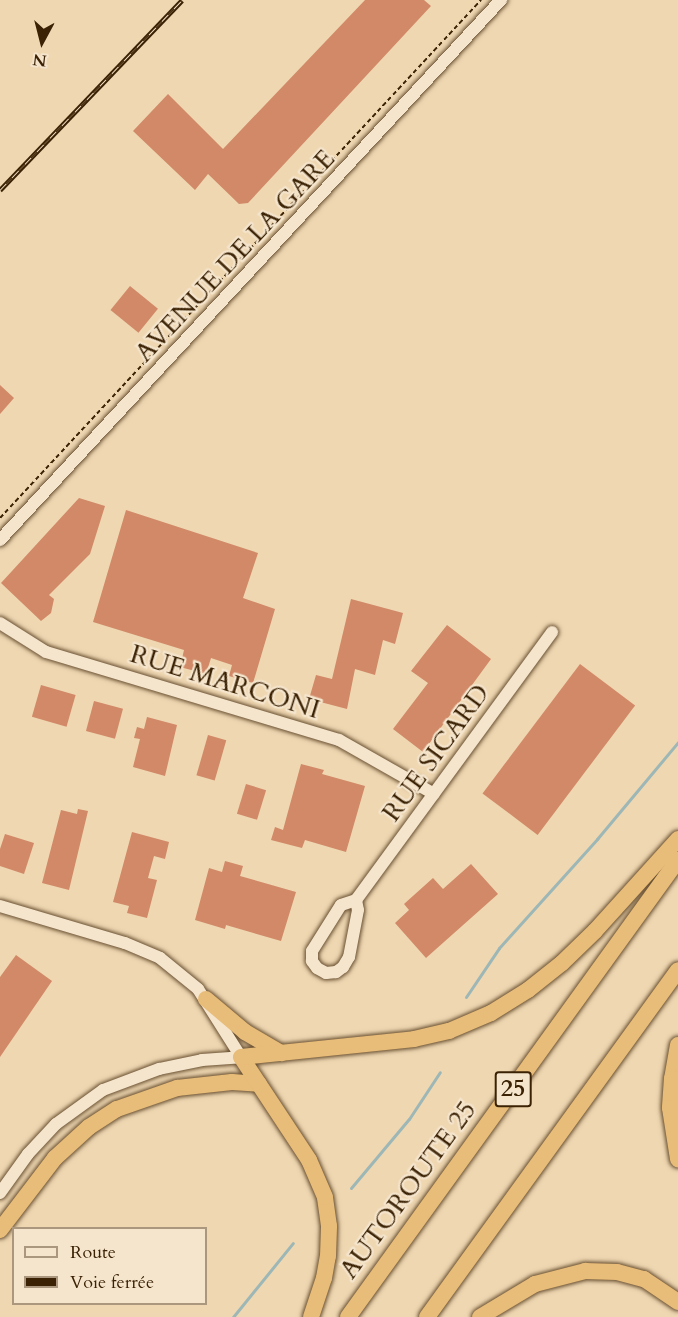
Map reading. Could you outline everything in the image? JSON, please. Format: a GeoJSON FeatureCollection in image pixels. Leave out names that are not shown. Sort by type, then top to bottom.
{"type":"FeatureCollection","features":[{"type":"Feature","properties":{"kind":"highway"},"geometry":{"type":"LineString","coordinates":[[311,1317],[321,1288],[328,1256],[329,1226],[325,1197],[309,1160],[241,1057],[414,1039],[449,1030],[491,1013],[528,990],[562,963],[595,931],[678,839]]}},
{"type":"Feature","properties":{"kind":"highway","name":"AUTOROUTE 25"},"geometry":{"type":"LineString","coordinates":[[348,1317],[678,860]]}},
{"type":"Feature","properties":{"kind":"highway","name":"25"},"geometry":{"type":"LineString","coordinates":[[427,1317],[678,970]]}},
{"type":"Feature","properties":{"kind":"highway"},"geometry":{"type":"LineString","coordinates":[[206,999],[245,1032],[281,1053]]}},
{"type":"Feature","properties":{"kind":"highway"},"geometry":{"type":"LineString","coordinates":[[678,1045],[670,1108],[678,1159]]}},
{"type":"Feature","properties":{"kind":"highway"},"geometry":{"type":"LineString","coordinates":[[0,1230],[55,1158],[89,1127],[117,1109],[177,1088],[223,1082],[259,1084]]}},
{"type":"Feature","properties":{"kind":"highway"},"geometry":{"type":"LineString","coordinates":[[480,1317],[536,1284],[585,1271],[617,1272],[644,1279],[678,1302]]}},
{"type":"Feature","properties":{"kind":"street","name":"AVENUE DE LA GARE"},"geometry":{"type":"LineString","coordinates":[[0,540],[501,0]]}},
{"type":"Feature","properties":{"kind":"street","name":"RUE MARCONI"},"geometry":{"type":"LineString","coordinates":[[0,623],[46,652],[347,743],[434,794]]}},
{"type":"Feature","properties":{"kind":"street","name":"RUE SICARD"},"geometry":{"type":"LineString","coordinates":[[356,900],[358,910],[349,957],[343,967],[336,972],[327,973],[317,968],[312,961],[312,951],[341,905],[356,900],[552,632]]}},
{"type":"Feature","properties":{"kind":"street"},"geometry":{"type":"LineString","coordinates":[[0,906],[146,951],[177,969],[206,999],[241,1057],[175,1065],[128,1078],[103,1090],[56,1124],[28,1154],[0,1193]]}},
{"type":"Feature","properties":{"kind":"path","name":"AVENUE DE LA GARE"},"geometry":{"type":"LineString","coordinates":[[0,518],[481,0]]}},
{"type":"Feature","properties":{"kind":"building"},"geometry":{"type":"Polygon","coordinates":[[[365,0],[424,0],[431,6],[248,203],[239,204],[208,174],[195,190],[133,131],[168,94],[223,149],[365,0]]]}},
{"type":"Feature","properties":{"kind":"building"},"geometry":{"type":"Polygon","coordinates":[[[130,286],[158,309],[138,333],[110,310],[130,286]]]}},
{"type":"Feature","properties":{"kind":"building"},"geometry":{"type":"Polygon","coordinates":[[[0,385],[14,398],[0,414],[0,385]]]}},
{"type":"Feature","properties":{"kind":"building"},"geometry":{"type":"Polygon","coordinates":[[[79,498],[105,506],[90,554],[49,595],[54,599],[51,613],[41,621],[1,583],[79,498]]]}},
{"type":"Feature","properties":{"kind":"building"},"geometry":{"type":"Polygon","coordinates":[[[126,510],[258,553],[243,598],[275,609],[253,683],[229,676],[232,665],[211,658],[206,674],[180,667],[184,650],[93,622],[126,510]]]}},
{"type":"Feature","properties":{"kind":"building"},"geometry":{"type":"Polygon","coordinates":[[[351,599],[403,613],[395,644],[383,640],[375,675],[355,669],[347,709],[309,699],[316,675],[332,679],[351,599]]]}},
{"type":"Feature","properties":{"kind":"building"},"geometry":{"type":"Polygon","coordinates":[[[447,625],[491,659],[423,752],[393,729],[428,683],[411,671],[447,625]]]}},
{"type":"Feature","properties":{"kind":"building"},"geometry":{"type":"Polygon","coordinates":[[[580,664],[635,706],[538,835],[483,793],[580,664]]]}},
{"type":"Feature","properties":{"kind":"building"},"geometry":{"type":"Polygon","coordinates":[[[41,685],[76,695],[67,727],[32,717],[41,685]]]}},
{"type":"Feature","properties":{"kind":"building"},"geometry":{"type":"Polygon","coordinates":[[[94,701],[123,709],[115,739],[86,731],[94,701]]]}},
{"type":"Feature","properties":{"kind":"building"},"geometry":{"type":"Polygon","coordinates":[[[147,717],[177,725],[165,776],[133,767],[140,739],[134,738],[137,727],[144,729],[147,717]]]}},
{"type":"Feature","properties":{"kind":"building"},"geometry":{"type":"Polygon","coordinates":[[[208,735],[226,740],[215,781],[196,775],[208,735]]]}},
{"type":"Feature","properties":{"kind":"building"},"geometry":{"type":"Polygon","coordinates":[[[301,764],[324,770],[322,774],[365,786],[346,852],[305,840],[302,848],[271,840],[275,827],[283,830],[301,764]]]}},
{"type":"Feature","properties":{"kind":"building"},"geometry":{"type":"Polygon","coordinates":[[[246,784],[266,790],[257,820],[237,814],[246,784]]]}},
{"type":"Feature","properties":{"kind":"building"},"geometry":{"type":"Polygon","coordinates":[[[78,809],[88,811],[69,890],[42,883],[61,810],[77,814],[78,809]]]}},
{"type":"Feature","properties":{"kind":"building"},"geometry":{"type":"Polygon","coordinates":[[[132,832],[169,842],[165,859],[154,856],[148,878],[157,880],[147,918],[127,913],[129,906],[113,902],[132,832]]]}},
{"type":"Feature","properties":{"kind":"building"},"geometry":{"type":"Polygon","coordinates":[[[5,834],[34,843],[24,874],[0,866],[0,849],[5,834]]]}},
{"type":"Feature","properties":{"kind":"building"},"geometry":{"type":"Polygon","coordinates":[[[225,861],[243,866],[240,876],[296,892],[281,941],[226,925],[225,929],[195,920],[209,868],[222,872],[225,861]]]}},
{"type":"Feature","properties":{"kind":"building"},"geometry":{"type":"Polygon","coordinates":[[[471,864],[498,894],[426,958],[395,923],[409,910],[404,904],[433,878],[443,889],[471,864]]]}},
{"type":"Feature","properties":{"kind":"building"},"geometry":{"type":"Polygon","coordinates":[[[16,955],[52,981],[0,1057],[0,977],[16,955]]]}},
{"type":"Feature","properties":{"kind":"waterway"},"geometry":{"type":"LineString","coordinates":[[466,997],[499,948],[597,839],[678,742]]}},
{"type":"Feature","properties":{"kind":"waterway"},"geometry":{"type":"LineString","coordinates":[[351,1188],[409,1119],[440,1072]]}},
{"type":"Feature","properties":{"kind":"waterway"},"geometry":{"type":"LineString","coordinates":[[233,1317],[293,1243]]}},
{"type":"Feature","properties":{"kind":"railway"},"geometry":{"type":"LineString","coordinates":[[0,190],[182,0]]}}]}
